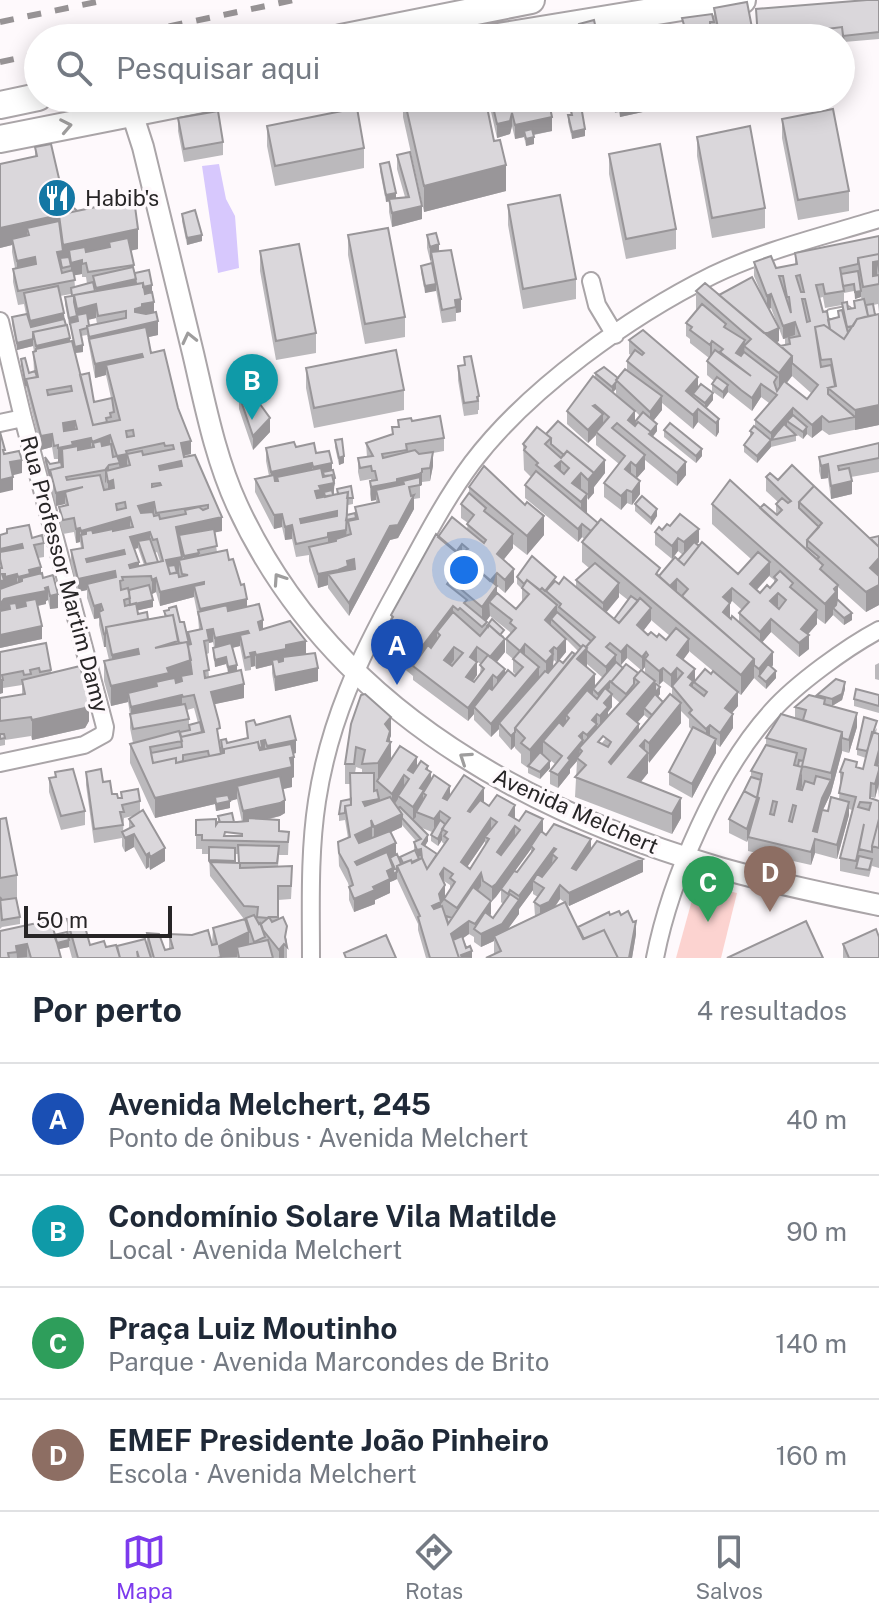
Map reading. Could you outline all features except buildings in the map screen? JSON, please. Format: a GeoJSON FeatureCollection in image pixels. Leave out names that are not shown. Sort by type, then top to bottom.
{"type":"FeatureCollection","features":[{"type":"Feature","properties":{"kind":"highway"},"geometry":{"type":"LineString","coordinates":[[411,24],[531,0]]}},
{"type":"Feature","properties":{"kind":"highway"},"geometry":{"type":"LineString","coordinates":[[578,24],[742,0]]}},
{"type":"Feature","properties":{"kind":"highway"},"geometry":{"type":"LineString","coordinates":[[0,105],[24,100]]}},
{"type":"Feature","properties":{"kind":"highway"},"geometry":{"type":"LineString","coordinates":[[0,139],[102,112]]}},
{"type":"Feature","properties":{"kind":"street","name":"Avenida Melchert"},"geometry":{"type":"LineString","coordinates":[[128,112],[143,147],[216,451],[236,502],[261,553],[291,598],[353,672],[426,732],[486,772],[581,817],[647,844],[734,872],[879,905]]}},
{"type":"Feature","properties":{"kind":"street"},"geometry":{"type":"LineString","coordinates":[[311,958],[310,865],[317,801],[332,735],[353,672],[440,512],[473,461],[523,407],[581,358],[713,275],[778,250],[879,219]]}},
{"type":"Feature","properties":{"kind":"street"},"geometry":{"type":"LineString","coordinates":[[591,281],[597,305],[615,335]]}},
{"type":"Feature","properties":{"kind":"street","name":"Rua Professor Martim Damy"},"geometry":{"type":"LineString","coordinates":[[0,321],[23,418],[104,715],[104,734],[84,745],[0,763]]}},
{"type":"Feature","properties":{"kind":"street"},"geometry":{"type":"LineString","coordinates":[[0,423],[23,418]]}},
{"type":"Feature","properties":{"kind":"street"},"geometry":{"type":"LineString","coordinates":[[655,958],[674,884],[737,757],[772,711],[811,676],[879,630]]}},
{"type":"Feature","properties":{"kind":"lane"},"geometry":{"type":"LineString","coordinates":[[831,314],[855,310]]}},
{"type":"Feature","properties":{"kind":"shaded area"},"geometry":{"type":"Polygon","coordinates":[[[219,164],[226,199],[235,216],[239,268],[218,273],[202,166],[219,164]]]}},
{"type":"Feature","properties":{"kind":"shaded area"},"geometry":{"type":"Polygon","coordinates":[[[715,888],[737,893],[721,958],[676,958],[692,900],[701,890],[715,888]]]}},
{"type":"Feature","properties":{"kind":"railway"},"geometry":{"type":"LineString","coordinates":[[0,22],[106,0]]}},
{"type":"Feature","properties":{"kind":"railway"},"geometry":{"type":"LineString","coordinates":[[180,24],[294,0]]}},
{"type":"Feature","properties":{"kind":"railway"},"geometry":{"type":"LineString","coordinates":[[0,62],[24,57]]}},
{"type":"Feature","properties":{"kind":"place","name":"Habib's"},"geometry":{"type":"Point","coordinates":[57,198]}},
{"type":"Feature","properties":{"kind":"place","name":"Condomínio Solare Vila Matilde"},"geometry":{"type":"Point","coordinates":[252,420]}},
{"type":"Feature","properties":{"kind":"place","name":"Avenida Melchert, 245"},"geometry":{"type":"Point","coordinates":[397,685]}},
{"type":"Feature","properties":{"kind":"place","name":"EMEF Presidente João Pinheiro"},"geometry":{"type":"Point","coordinates":[770,912]}},
{"type":"Feature","properties":{"kind":"place","name":"Praça Luiz Moutinho"},"geometry":{"type":"Point","coordinates":[708,922]}}]}
